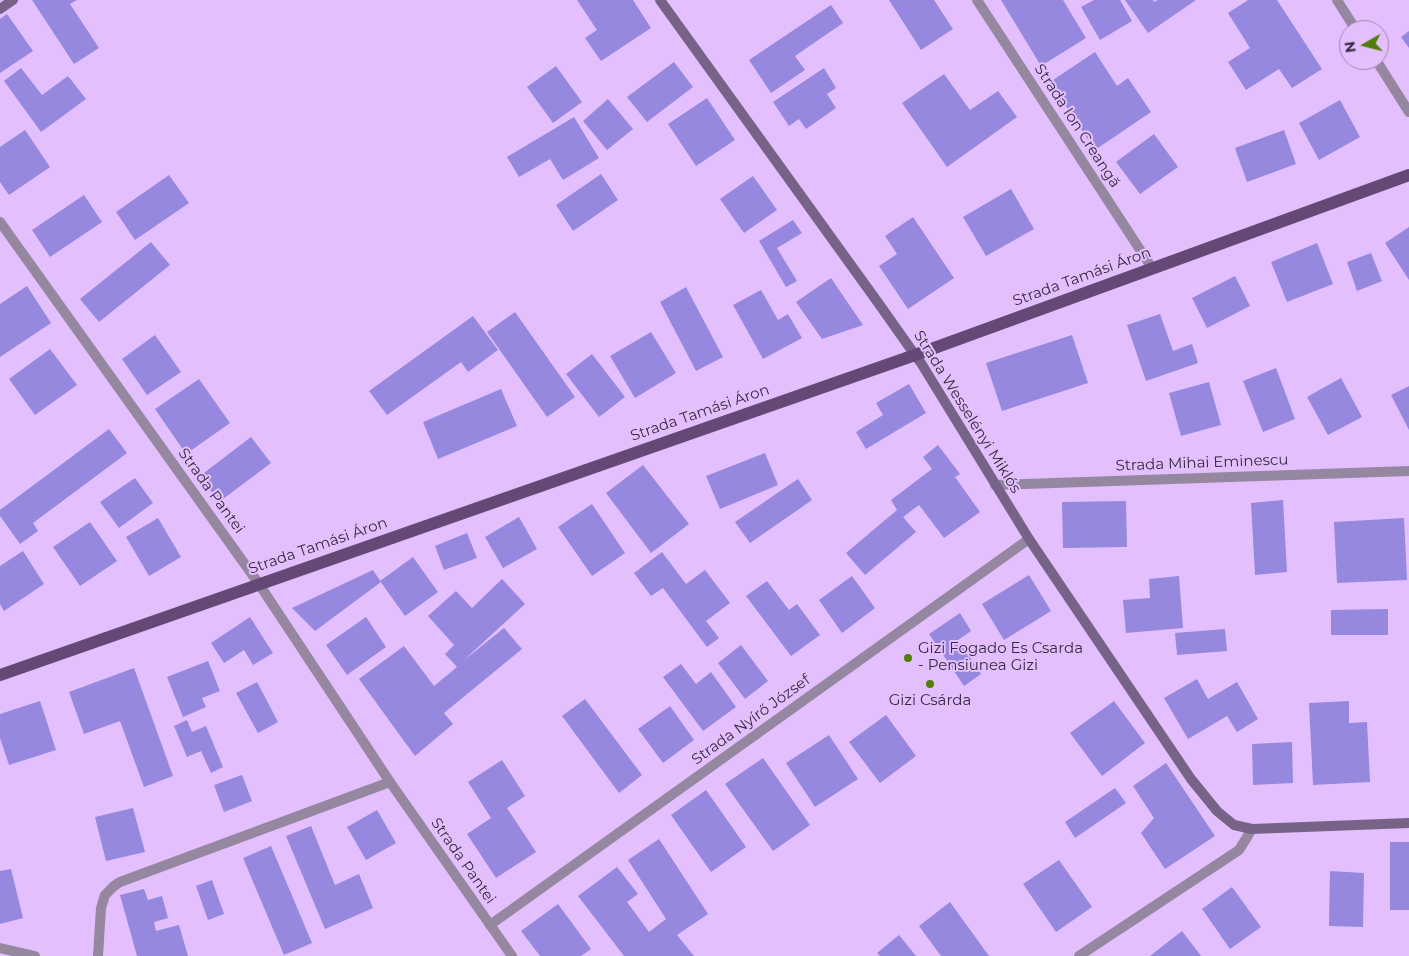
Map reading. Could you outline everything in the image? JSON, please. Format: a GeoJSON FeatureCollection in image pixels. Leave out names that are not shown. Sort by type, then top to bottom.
{"type":"FeatureCollection","features":[{"type":"Feature","properties":{"kind":"main road"},"geometry":{"type":"LineString","coordinates":[[0,9],[13,0]]}},
{"type":"Feature","properties":{"kind":"main road","name":"Strada Wesselényi Miklós"},"geometry":{"type":"LineString","coordinates":[[660,0],[926,370],[1029,539],[1191,779],[1217,811],[1234,825],[1252,828],[1409,823]]}},
{"type":"Feature","properties":{"kind":"main road","name":"Strada Tamási Áron"},"geometry":{"type":"LineString","coordinates":[[0,675],[914,355],[1409,175]]}},
{"type":"Feature","properties":{"kind":"street","name":"Strada Ion Creangă"},"geometry":{"type":"LineString","coordinates":[[977,0],[1152,268]]}},
{"type":"Feature","properties":{"kind":"street"},"geometry":{"type":"LineString","coordinates":[[1337,0],[1350,20]]}},
{"type":"Feature","properties":{"kind":"street"},"geometry":{"type":"LineString","coordinates":[[1382,70],[1409,112]]}},
{"type":"Feature","properties":{"kind":"street","name":"Strada Pantei"},"geometry":{"type":"LineString","coordinates":[[0,222],[259,584],[390,782],[512,956]]}},
{"type":"Feature","properties":{"kind":"street","name":"Strada Mihai Eminescu"},"geometry":{"type":"LineString","coordinates":[[995,485],[1409,471]]}},
{"type":"Feature","properties":{"kind":"street","name":"Strada Nyírő József"},"geometry":{"type":"LineString","coordinates":[[490,925],[1029,539]]}},
{"type":"Feature","properties":{"kind":"street"},"geometry":{"type":"LineString","coordinates":[[98,956],[101,908],[105,895],[120,882],[390,782]]}},
{"type":"Feature","properties":{"kind":"street"},"geometry":{"type":"LineString","coordinates":[[1080,956],[1239,850],[1252,828]]}},
{"type":"Feature","properties":{"kind":"street"},"geometry":{"type":"LineString","coordinates":[[0,948],[35,956]]}},
{"type":"Feature","properties":{"kind":"building"},"geometry":{"type":"Polygon","coordinates":[[[32,0],[77,0],[70,4],[99,48],[74,64],[32,0]]]}},
{"type":"Feature","properties":{"kind":"building"},"geometry":{"type":"Polygon","coordinates":[[[577,0],[633,0],[651,28],[601,61],[585,38],[597,30],[577,0]]]}},
{"type":"Feature","properties":{"kind":"building"},"geometry":{"type":"Polygon","coordinates":[[[889,0],[934,0],[953,29],[921,50],[889,0]]]}},
{"type":"Feature","properties":{"kind":"building"},"geometry":{"type":"Polygon","coordinates":[[[1001,0],[1063,0],[1086,38],[1041,66],[1001,0]]]}},
{"type":"Feature","properties":{"kind":"building"},"geometry":{"type":"Polygon","coordinates":[[[1094,0],[1120,0],[1132,21],[1100,40],[1081,7],[1094,0]]]}},
{"type":"Feature","properties":{"kind":"building"},"geometry":{"type":"Polygon","coordinates":[[[1125,0],[1153,0],[1154,2],[1158,0],[1196,0],[1148,33],[1125,0]]]}},
{"type":"Feature","properties":{"kind":"building"},"geometry":{"type":"Polygon","coordinates":[[[1248,0],[1277,0],[1322,69],[1292,88],[1279,69],[1246,90],[1228,62],[1250,48],[1228,13],[1248,0]]]}},
{"type":"Feature","properties":{"kind":"building"},"geometry":{"type":"Polygon","coordinates":[[[831,5],[843,23],[795,56],[805,70],[771,93],[749,60],[831,5]]]}},
{"type":"Feature","properties":{"kind":"building"},"geometry":{"type":"Polygon","coordinates":[[[7,14],[33,51],[0,73],[0,19],[7,14]]]}},
{"type":"Feature","properties":{"kind":"building"},"geometry":{"type":"Polygon","coordinates":[[[1409,31],[1409,48],[1401,37],[1409,31]]]}},
{"type":"Feature","properties":{"kind":"building"},"geometry":{"type":"Polygon","coordinates":[[[1095,52],[1117,86],[1128,78],[1151,112],[1095,150],[1050,82],[1095,52]]]}},
{"type":"Feature","properties":{"kind":"building"},"geometry":{"type":"Polygon","coordinates":[[[674,62],[693,87],[647,122],[627,97],[674,62]]]}},
{"type":"Feature","properties":{"kind":"building"},"geometry":{"type":"Polygon","coordinates":[[[556,66],[582,102],[553,123],[527,87],[556,66]]]}},
{"type":"Feature","properties":{"kind":"building"},"geometry":{"type":"Polygon","coordinates":[[[21,68],[42,95],[68,76],[86,99],[41,132],[4,81],[21,68]]]}},
{"type":"Feature","properties":{"kind":"building"},"geometry":{"type":"Polygon","coordinates":[[[824,68],[836,88],[827,94],[836,108],[806,129],[799,119],[789,126],[773,102],[824,68]]]}},
{"type":"Feature","properties":{"kind":"building"},"geometry":{"type":"Polygon","coordinates":[[[944,74],[970,110],[998,91],[1017,117],[947,167],[902,103],[944,74]]]}},
{"type":"Feature","properties":{"kind":"building"},"geometry":{"type":"Polygon","coordinates":[[[707,98],[735,140],[696,166],[668,124],[707,98]]]}},
{"type":"Feature","properties":{"kind":"building"},"geometry":{"type":"Polygon","coordinates":[[[608,99],[633,129],[607,150],[583,121],[608,99]]]}},
{"type":"Feature","properties":{"kind":"building"},"geometry":{"type":"Polygon","coordinates":[[[1340,100],[1360,137],[1319,160],[1299,123],[1340,100]]]}},
{"type":"Feature","properties":{"kind":"building"},"geometry":{"type":"Polygon","coordinates":[[[574,117],[599,158],[563,180],[550,159],[519,177],[507,157],[574,117]]]}},
{"type":"Feature","properties":{"kind":"building"},"geometry":{"type":"Polygon","coordinates":[[[25,130],[50,167],[9,195],[0,182],[0,147],[25,130]]]}},
{"type":"Feature","properties":{"kind":"building"},"geometry":{"type":"Polygon","coordinates":[[[1284,130],[1296,164],[1247,182],[1235,148],[1284,130]]]}},
{"type":"Feature","properties":{"kind":"building"},"geometry":{"type":"Polygon","coordinates":[[[1154,134],[1178,167],[1140,194],[1116,162],[1154,134]]]}},
{"type":"Feature","properties":{"kind":"building"},"geometry":{"type":"Polygon","coordinates":[[[601,174],[618,200],[573,231],[556,205],[601,174]]]}},
{"type":"Feature","properties":{"kind":"building"},"geometry":{"type":"Polygon","coordinates":[[[169,175],[189,203],[135,240],[116,212],[169,175]]]}},
{"type":"Feature","properties":{"kind":"building"},"geometry":{"type":"Polygon","coordinates":[[[753,176],[777,210],[744,233],[720,199],[753,176]]]}},
{"type":"Feature","properties":{"kind":"building"},"geometry":{"type":"Polygon","coordinates":[[[1011,189],[1034,229],[986,256],[963,217],[1011,189]]]}},
{"type":"Feature","properties":{"kind":"building"},"geometry":{"type":"Polygon","coordinates":[[[84,195],[102,222],[50,257],[32,230],[84,195]]]}},
{"type":"Feature","properties":{"kind":"building"},"geometry":{"type":"Polygon","coordinates":[[[913,217],[954,278],[908,309],[879,266],[897,254],[885,236],[913,217]]]}},
{"type":"Feature","properties":{"kind":"building"},"geometry":{"type":"Polygon","coordinates":[[[793,220],[802,233],[777,248],[797,281],[786,287],[759,241],[793,220]]]}},
{"type":"Feature","properties":{"kind":"building"},"geometry":{"type":"Polygon","coordinates":[[[1409,227],[1409,280],[1385,243],[1409,227]]]}},
{"type":"Feature","properties":{"kind":"building"},"geometry":{"type":"Polygon","coordinates":[[[151,242],[170,265],[99,322],[80,299],[151,242]]]}},
{"type":"Feature","properties":{"kind":"building"},"geometry":{"type":"Polygon","coordinates":[[[1317,243],[1333,284],[1287,302],[1271,262],[1317,243]]]}},
{"type":"Feature","properties":{"kind":"building"},"geometry":{"type":"Polygon","coordinates":[[[1371,253],[1382,281],[1357,291],[1347,262],[1371,253]]]}},
{"type":"Feature","properties":{"kind":"building"},"geometry":{"type":"Polygon","coordinates":[[[1235,276],[1250,306],[1207,328],[1192,298],[1235,276]]]}},
{"type":"Feature","properties":{"kind":"building"},"geometry":{"type":"Polygon","coordinates":[[[831,278],[863,325],[822,339],[796,302],[831,278]]]}},
{"type":"Feature","properties":{"kind":"building"},"geometry":{"type":"Polygon","coordinates":[[[27,286],[51,323],[0,357],[0,304],[27,286]]]}},
{"type":"Feature","properties":{"kind":"building"},"geometry":{"type":"Polygon","coordinates":[[[686,287],[723,357],[696,371],[660,302],[686,287]]]}},
{"type":"Feature","properties":{"kind":"building"},"geometry":{"type":"Polygon","coordinates":[[[761,290],[778,320],[788,314],[802,338],[763,359],[733,305],[761,290]]]}},
{"type":"Feature","properties":{"kind":"building"},"geometry":{"type":"Polygon","coordinates":[[[515,312],[575,397],[547,417],[487,332],[515,312]]]}},
{"type":"Feature","properties":{"kind":"building"},"geometry":{"type":"Polygon","coordinates":[[[1160,314],[1173,351],[1192,344],[1198,363],[1146,381],[1127,325],[1160,314]]]}},
{"type":"Feature","properties":{"kind":"building"},"geometry":{"type":"Polygon","coordinates":[[[473,316],[498,350],[468,372],[461,362],[387,415],[369,391],[473,316]]]}},
{"type":"Feature","properties":{"kind":"building"},"geometry":{"type":"Polygon","coordinates":[[[651,332],[676,373],[635,398],[610,356],[651,332]]]}},
{"type":"Feature","properties":{"kind":"building"},"geometry":{"type":"Polygon","coordinates":[[[155,335],[181,372],[147,395],[122,359],[155,335]]]}},
{"type":"Feature","properties":{"kind":"building"},"geometry":{"type":"Polygon","coordinates":[[[1072,335],[1088,383],[1002,411],[986,363],[1072,335]]]}},
{"type":"Feature","properties":{"kind":"building"},"geometry":{"type":"Polygon","coordinates":[[[50,349],[77,385],[35,415],[9,379],[50,349]]]}},
{"type":"Feature","properties":{"kind":"building"},"geometry":{"type":"Polygon","coordinates":[[[592,354],[625,397],[599,417],[566,374],[592,354]]]}},
{"type":"Feature","properties":{"kind":"building"},"geometry":{"type":"Polygon","coordinates":[[[1276,368],[1295,419],[1263,432],[1243,381],[1276,368]]]}},
{"type":"Feature","properties":{"kind":"building"},"geometry":{"type":"Polygon","coordinates":[[[1341,378],[1362,417],[1328,435],[1307,397],[1341,378]]]}},
{"type":"Feature","properties":{"kind":"building"},"geometry":{"type":"Polygon","coordinates":[[[199,379],[230,423],[186,454],[155,409],[199,379]]]}},
{"type":"Feature","properties":{"kind":"building"},"geometry":{"type":"Polygon","coordinates":[[[1209,382],[1221,425],[1181,436],[1169,393],[1209,382]]]}},
{"type":"Feature","properties":{"kind":"building"},"geometry":{"type":"Polygon","coordinates":[[[909,384],[926,413],[866,449],[856,432],[883,415],[876,403],[909,384]]]}},
{"type":"Feature","properties":{"kind":"building"},"geometry":{"type":"Polygon","coordinates":[[[1409,386],[1409,430],[1391,395],[1409,386]]]}},
{"type":"Feature","properties":{"kind":"building"},"geometry":{"type":"Polygon","coordinates":[[[501,389],[517,426],[438,459],[423,422],[501,389]]]}},
{"type":"Feature","properties":{"kind":"building"},"geometry":{"type":"Polygon","coordinates":[[[109,429],[127,453],[33,523],[38,531],[20,544],[0,516],[0,510],[109,429]]]}},
{"type":"Feature","properties":{"kind":"building"},"geometry":{"type":"Polygon","coordinates":[[[251,437],[271,463],[219,502],[200,476],[251,437]]]}},
{"type":"Feature","properties":{"kind":"building"},"geometry":{"type":"Polygon","coordinates":[[[938,445],[960,474],[955,477],[980,512],[944,538],[919,505],[903,517],[916,532],[865,575],[846,553],[897,510],[891,500],[932,469],[923,457],[938,445]]]}},
{"type":"Feature","properties":{"kind":"building"},"geometry":{"type":"Polygon","coordinates":[[[765,453],[778,485],[720,509],[706,476],[765,453]]]}},
{"type":"Feature","properties":{"kind":"building"},"geometry":{"type":"Polygon","coordinates":[[[643,465],[689,524],[651,553],[606,493],[643,465]]]}},
{"type":"Feature","properties":{"kind":"building"},"geometry":{"type":"Polygon","coordinates":[[[135,478],[153,503],[119,528],[100,502],[135,478]]]}},
{"type":"Feature","properties":{"kind":"building"},"geometry":{"type":"Polygon","coordinates":[[[798,479],[812,500],[750,543],[735,522],[798,479]]]}},
{"type":"Feature","properties":{"kind":"building"},"geometry":{"type":"Polygon","coordinates":[[[1283,500],[1287,572],[1255,575],[1251,503],[1283,500]]]}},
{"type":"Feature","properties":{"kind":"building"},"geometry":{"type":"Polygon","coordinates":[[[1126,501],[1127,547],[1063,548],[1062,502],[1126,501]]]}},
{"type":"Feature","properties":{"kind":"building"},"geometry":{"type":"Polygon","coordinates":[[[592,504],[625,553],[592,576],[558,527],[592,504]]]}},
{"type":"Feature","properties":{"kind":"building"},"geometry":{"type":"Polygon","coordinates":[[[519,517],[537,549],[503,568],[485,537],[519,517]]]}},
{"type":"Feature","properties":{"kind":"building"},"geometry":{"type":"Polygon","coordinates":[[[158,518],[181,557],[149,576],[126,537],[158,518]]]}},
{"type":"Feature","properties":{"kind":"building"},"geometry":{"type":"Polygon","coordinates":[[[1404,518],[1407,580],[1337,583],[1334,522],[1404,518]]]}},
{"type":"Feature","properties":{"kind":"building"},"geometry":{"type":"Polygon","coordinates":[[[90,522],[117,561],[80,586],[53,547],[90,522]]]}},
{"type":"Feature","properties":{"kind":"building"},"geometry":{"type":"Polygon","coordinates":[[[467,533],[477,558],[444,570],[435,546],[467,533]]]}},
{"type":"Feature","properties":{"kind":"building"},"geometry":{"type":"Polygon","coordinates":[[[23,551],[44,584],[4,611],[0,604],[0,566],[23,551]]]}},
{"type":"Feature","properties":{"kind":"building"},"geometry":{"type":"Polygon","coordinates":[[[662,552],[686,584],[705,570],[730,603],[706,621],[719,638],[707,647],[663,588],[651,596],[634,573],[662,552]]]}},
{"type":"Feature","properties":{"kind":"building"},"geometry":{"type":"Polygon","coordinates":[[[413,557],[438,592],[405,616],[380,581],[413,557]]]}},
{"type":"Feature","properties":{"kind":"building"},"geometry":{"type":"Polygon","coordinates":[[[373,570],[381,582],[315,631],[292,608],[373,570]]]}},
{"type":"Feature","properties":{"kind":"building"},"geometry":{"type":"Polygon","coordinates":[[[1029,575],[1051,611],[1004,640],[982,604],[1029,575]]]}},
{"type":"Feature","properties":{"kind":"building"},"geometry":{"type":"Polygon","coordinates":[[[852,576],[875,608],[842,633],[819,600],[852,576]]]}},
{"type":"Feature","properties":{"kind":"building"},"geometry":{"type":"Polygon","coordinates":[[[1179,576],[1183,628],[1126,633],[1123,600],[1150,598],[1149,579],[1179,576]]]}},
{"type":"Feature","properties":{"kind":"building"},"geometry":{"type":"Polygon","coordinates":[[[502,579],[525,604],[463,661],[504,628],[522,649],[444,713],[453,724],[415,756],[359,679],[404,646],[434,686],[457,667],[445,654],[454,645],[428,616],[456,591],[472,608],[502,579]]]}},
{"type":"Feature","properties":{"kind":"building"},"geometry":{"type":"Polygon","coordinates":[[[767,581],[789,610],[797,604],[820,635],[791,656],[746,596],[767,581]]]}},
{"type":"Feature","properties":{"kind":"building"},"geometry":{"type":"Polygon","coordinates":[[[1388,609],[1388,635],[1331,635],[1331,610],[1388,609]]]}},
{"type":"Feature","properties":{"kind":"building"},"geometry":{"type":"Polygon","coordinates":[[[960,613],[971,631],[958,640],[981,674],[964,686],[929,634],[960,613]]]}},
{"type":"Feature","properties":{"kind":"building"},"geometry":{"type":"Polygon","coordinates":[[[250,617],[273,653],[253,665],[244,650],[224,663],[211,643],[250,617]]]}},
{"type":"Feature","properties":{"kind":"building"},"geometry":{"type":"Polygon","coordinates":[[[366,617],[386,647],[347,675],[326,645],[366,617]]]}},
{"type":"Feature","properties":{"kind":"building"},"geometry":{"type":"Polygon","coordinates":[[[1225,629],[1227,651],[1177,655],[1175,633],[1225,629]]]}},
{"type":"Feature","properties":{"kind":"building"},"geometry":{"type":"Polygon","coordinates":[[[741,645],[768,681],[745,699],[718,663],[741,645]]]}},
{"type":"Feature","properties":{"kind":"building"},"geometry":{"type":"Polygon","coordinates":[[[208,661],[220,691],[202,698],[206,707],[183,717],[167,677],[208,661]]]}},
{"type":"Feature","properties":{"kind":"building"},"geometry":{"type":"Polygon","coordinates":[[[681,664],[696,684],[711,672],[736,707],[703,731],[663,677],[681,664]]]}},
{"type":"Feature","properties":{"kind":"building"},"geometry":{"type":"Polygon","coordinates":[[[134,668],[173,776],[144,787],[120,721],[84,734],[69,692],[134,668]]]}},
{"type":"Feature","properties":{"kind":"building"},"geometry":{"type":"Polygon","coordinates":[[[1197,679],[1208,699],[1237,682],[1258,719],[1237,732],[1227,716],[1188,739],[1164,698],[1197,679]]]}},
{"type":"Feature","properties":{"kind":"building"},"geometry":{"type":"Polygon","coordinates":[[[257,682],[278,722],[258,733],[236,693],[257,682]]]}},
{"type":"Feature","properties":{"kind":"building"},"geometry":{"type":"Polygon","coordinates":[[[585,699],[642,775],[619,793],[562,716],[585,699]]]}},
{"type":"Feature","properties":{"kind":"building"},"geometry":{"type":"Polygon","coordinates":[[[40,701],[56,750],[9,765],[0,738],[0,714],[40,701]]]}},
{"type":"Feature","properties":{"kind":"building"},"geometry":{"type":"Polygon","coordinates":[[[1114,701],[1145,743],[1102,776],[1070,733],[1114,701]]]}},
{"type":"Feature","properties":{"kind":"building"},"geometry":{"type":"Polygon","coordinates":[[[1349,701],[1349,723],[1367,722],[1370,782],[1313,785],[1309,703],[1349,701]]]}},
{"type":"Feature","properties":{"kind":"building"},"geometry":{"type":"Polygon","coordinates":[[[670,706],[694,740],[663,763],[638,729],[670,706]]]}},
{"type":"Feature","properties":{"kind":"building"},"geometry":{"type":"Polygon","coordinates":[[[886,715],[916,756],[880,783],[849,742],[886,715]]]}},
{"type":"Feature","properties":{"kind":"building"},"geometry":{"type":"Polygon","coordinates":[[[187,720],[192,732],[206,726],[223,767],[211,773],[201,751],[187,757],[174,726],[187,720]]]}},
{"type":"Feature","properties":{"kind":"building"},"geometry":{"type":"Polygon","coordinates":[[[829,735],[858,779],[815,807],[786,763],[829,735]]]}},
{"type":"Feature","properties":{"kind":"building"},"geometry":{"type":"Polygon","coordinates":[[[1292,742],[1293,783],[1253,785],[1252,744],[1292,742]]]}},
{"type":"Feature","properties":{"kind":"building"},"geometry":{"type":"Polygon","coordinates":[[[763,758],[810,825],[773,851],[725,784],[763,758]]]}},
{"type":"Feature","properties":{"kind":"building"},"geometry":{"type":"Polygon","coordinates":[[[502,760],[525,796],[507,808],[536,852],[496,878],[467,834],[491,818],[468,782],[502,760]]]}},
{"type":"Feature","properties":{"kind":"building"},"geometry":{"type":"Polygon","coordinates":[[[1166,763],[1215,836],[1165,869],[1141,833],[1154,818],[1133,786],[1166,763]]]}},
{"type":"Feature","properties":{"kind":"building"},"geometry":{"type":"Polygon","coordinates":[[[242,775],[252,801],[224,812],[214,785],[242,775]]]}},
{"type":"Feature","properties":{"kind":"building"},"geometry":{"type":"Polygon","coordinates":[[[1115,788],[1126,803],[1075,838],[1065,822],[1115,788]]]}},
{"type":"Feature","properties":{"kind":"building"},"geometry":{"type":"Polygon","coordinates":[[[706,790],[746,847],[711,872],[671,815],[706,790]]]}},
{"type":"Feature","properties":{"kind":"building"},"geometry":{"type":"Polygon","coordinates":[[[133,808],[145,852],[106,861],[95,817],[133,808]]]}},
{"type":"Feature","properties":{"kind":"building"},"geometry":{"type":"Polygon","coordinates":[[[377,810],[396,843],[366,860],[347,827],[377,810]]]}},
{"type":"Feature","properties":{"kind":"building"},"geometry":{"type":"Polygon","coordinates":[[[311,826],[335,885],[359,874],[373,908],[325,929],[286,836],[311,826]]]}},
{"type":"Feature","properties":{"kind":"building"},"geometry":{"type":"Polygon","coordinates":[[[659,839],[708,914],[677,935],[694,956],[624,956],[578,896],[617,867],[638,894],[627,902],[649,932],[666,919],[628,860],[659,839]]]}},
{"type":"Feature","properties":{"kind":"building"},"geometry":{"type":"Polygon","coordinates":[[[1390,842],[1409,842],[1409,910],[1390,910],[1390,842]]]}},
{"type":"Feature","properties":{"kind":"building"},"geometry":{"type":"Polygon","coordinates":[[[271,846],[312,943],[284,955],[243,858],[271,846]]]}},
{"type":"Feature","properties":{"kind":"building"},"geometry":{"type":"Polygon","coordinates":[[[1059,860],[1092,907],[1056,932],[1023,884],[1059,860]]]}},
{"type":"Feature","properties":{"kind":"building"},"geometry":{"type":"Polygon","coordinates":[[[11,869],[23,918],[0,924],[0,871],[11,869]]]}},
{"type":"Feature","properties":{"kind":"building"},"geometry":{"type":"Polygon","coordinates":[[[1330,871],[1364,873],[1363,927],[1329,926],[1330,871]]]}},
{"type":"Feature","properties":{"kind":"building"},"geometry":{"type":"Polygon","coordinates":[[[212,880],[224,914],[208,920],[196,886],[212,880]]]}},
{"type":"Feature","properties":{"kind":"building"},"geometry":{"type":"Polygon","coordinates":[[[1232,887],[1261,927],[1230,949],[1202,909],[1232,887]]]}},
{"type":"Feature","properties":{"kind":"building"},"geometry":{"type":"Polygon","coordinates":[[[144,889],[148,900],[162,896],[168,918],[154,922],[156,931],[179,925],[188,956],[137,956],[120,895],[144,889]]]}},
{"type":"Feature","properties":{"kind":"building"},"geometry":{"type":"Polygon","coordinates":[[[950,902],[989,956],[941,956],[919,926],[950,902]]]}},
{"type":"Feature","properties":{"kind":"building"},"geometry":{"type":"Polygon","coordinates":[[[558,904],[591,949],[581,956],[540,956],[521,931],[558,904]]]}},
{"type":"Feature","properties":{"kind":"building"},"geometry":{"type":"Polygon","coordinates":[[[1182,931],[1201,956],[1150,956],[1182,931]]]}},
{"type":"Feature","properties":{"kind":"building"},"geometry":{"type":"Polygon","coordinates":[[[899,935],[916,956],[880,956],[877,953],[899,935]]]}},
{"type":"Feature","properties":{"kind":"place","name":"Gizi Fogado Es Csarda - Pensiunea Gizi"},"geometry":{"type":"Point","coordinates":[908,658]}},
{"type":"Feature","properties":{"kind":"place","name":"Gizi Csárda"},"geometry":{"type":"Point","coordinates":[930,684]}}]}
